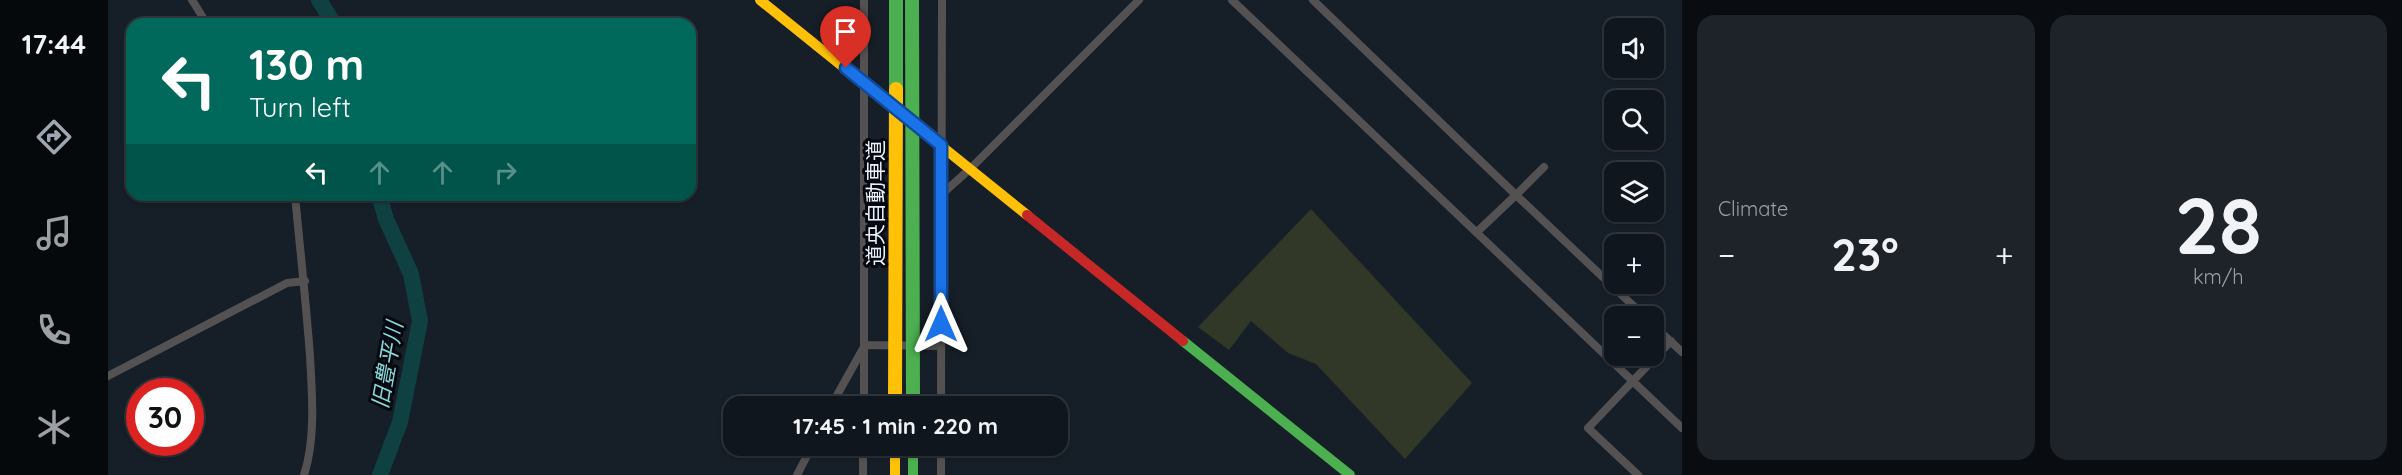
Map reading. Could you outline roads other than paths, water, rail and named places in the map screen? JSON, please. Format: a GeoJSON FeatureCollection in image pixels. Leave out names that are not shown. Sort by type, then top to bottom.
{"type":"FeatureCollection","features":[{"type":"Feature","properties":{"kind":"main road"},"geometry":{"type":"LineString","coordinates":[[760,0],[1350,475]]}},
{"type":"Feature","properties":{"kind":"main road","name":"道央自動車道"},"geometry":{"type":"LineString","coordinates":[[895,396],[896,0]]}},
{"type":"Feature","properties":{"kind":"main road","name":"道央自動車道"},"geometry":{"type":"LineString","coordinates":[[912,0],[913,396]]}},
{"type":"Feature","properties":{"kind":"main road"},"geometry":{"type":"LineString","coordinates":[[895,456],[895,475]]}},
{"type":"Feature","properties":{"kind":"main road"},"geometry":{"type":"LineString","coordinates":[[913,456],[913,475]]}},
{"type":"Feature","properties":{"kind":"street"},"geometry":{"type":"LineString","coordinates":[[192,0],[203,18]]}},
{"type":"Feature","properties":{"kind":"street"},"geometry":{"type":"LineString","coordinates":[[864,0],[864,396]]}},
{"type":"Feature","properties":{"kind":"street"},"geometry":{"type":"LineString","coordinates":[[941,396],[942,0]]}},
{"type":"Feature","properties":{"kind":"street"},"geometry":{"type":"LineString","coordinates":[[942,194],[971,168],[1139,0]]}},
{"type":"Feature","properties":{"kind":"street"},"geometry":{"type":"LineString","coordinates":[[1232,0],[1682,428]]}},
{"type":"Feature","properties":{"kind":"street"},"geometry":{"type":"LineString","coordinates":[[1313,0],[1633,306]]}},
{"type":"Feature","properties":{"kind":"street"},"geometry":{"type":"LineString","coordinates":[[1477,232],[1544,167]]}},
{"type":"Feature","properties":{"kind":"street"},"geometry":{"type":"LineString","coordinates":[[296,201],[305,281],[312,430],[304,475]]}},
{"type":"Feature","properties":{"kind":"street"},"geometry":{"type":"LineString","coordinates":[[108,376],[287,283],[305,281]]}},
{"type":"Feature","properties":{"kind":"street"},"geometry":{"type":"LineString","coordinates":[[1664,335],[1682,352]]}},
{"type":"Feature","properties":{"kind":"street"},"geometry":{"type":"LineString","coordinates":[[1638,475],[1588,428],[1671,341]]}},
{"type":"Feature","properties":{"kind":"street"},"geometry":{"type":"LineString","coordinates":[[865,345],[941,346]]}},
{"type":"Feature","properties":{"kind":"street"},"geometry":{"type":"LineString","coordinates":[[837,396],[865,345]]}},
{"type":"Feature","properties":{"kind":"street"},"geometry":{"type":"LineString","coordinates":[[797,475],[807,456]]}},
{"type":"Feature","properties":{"kind":"street"},"geometry":{"type":"LineString","coordinates":[[863,456],[863,475]]}},
{"type":"Feature","properties":{"kind":"street"},"geometry":{"type":"LineString","coordinates":[[941,456],[941,475]]}},
{"type":"Feature","properties":{"kind":"waterway","name":"旧豊平川"},"geometry":{"type":"LineString","coordinates":[[319,0],[330,18]]}},
{"type":"Feature","properties":{"kind":"waterway","name":"旧豊平川"},"geometry":{"type":"LineString","coordinates":[[380,475],[400,422],[420,321],[411,274],[386,219],[381,201]]}}]}
